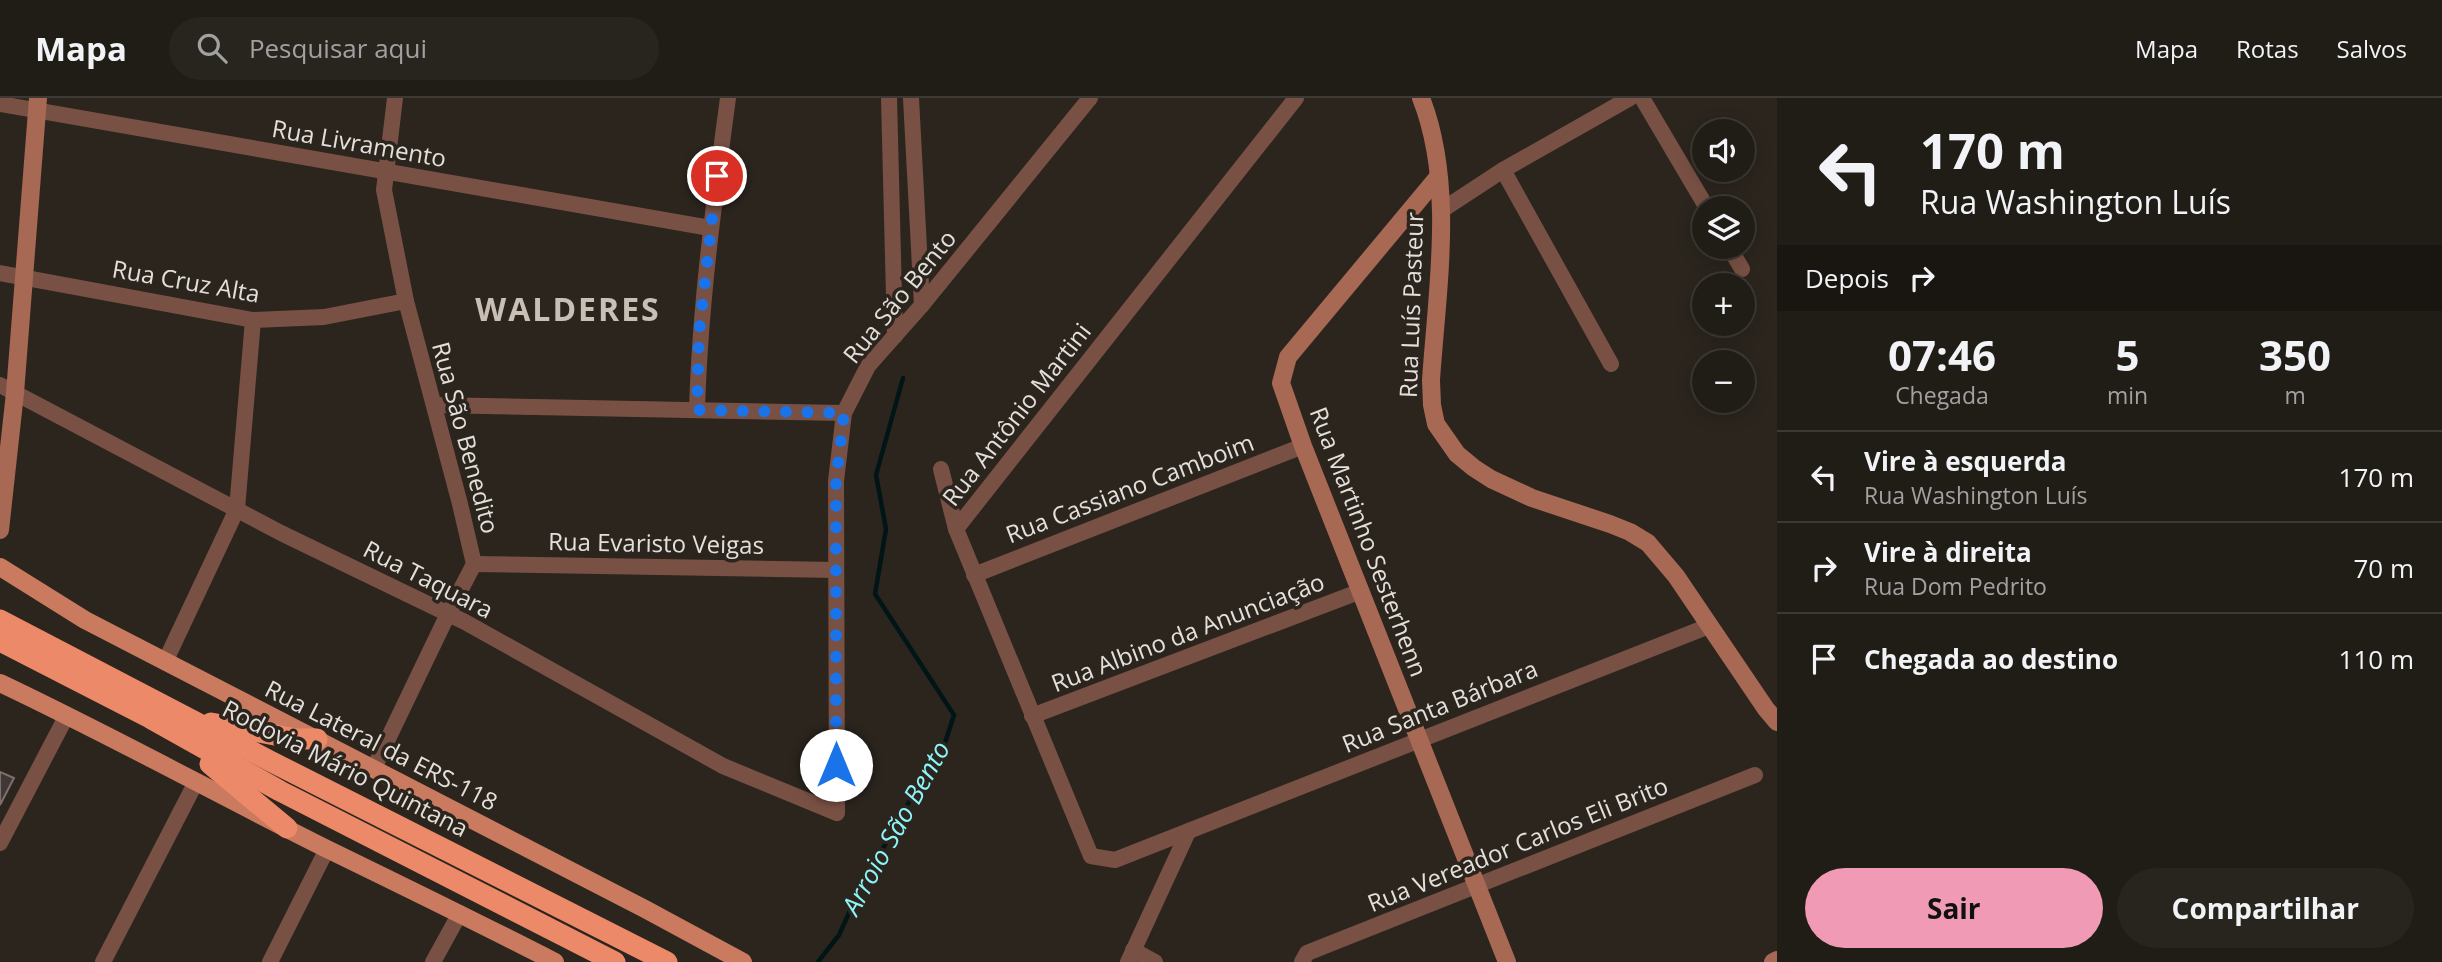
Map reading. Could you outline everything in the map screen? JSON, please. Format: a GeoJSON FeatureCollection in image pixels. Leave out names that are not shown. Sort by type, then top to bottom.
{"type":"FeatureCollection","features":[{"type":"Feature","properties":{"kind":"highway","name":"Rodovia Mário Quintana"},"geometry":{"type":"LineString","coordinates":[[0,620],[667,962]]}},
{"type":"Feature","properties":{"kind":"highway","name":"Rodovia Mário Quintana"},"geometry":{"type":"LineString","coordinates":[[0,641],[150,718],[280,792],[615,962]]}},
{"type":"Feature","properties":{"kind":"highway"},"geometry":{"type":"LineString","coordinates":[[150,718],[287,828]]}},
{"type":"Feature","properties":{"kind":"highway"},"geometry":{"type":"LineString","coordinates":[[191,720],[296,739],[317,740]]}},
{"type":"Feature","properties":{"kind":"main road","name":"Rua Lateral da ERS-118"},"geometry":{"type":"LineString","coordinates":[[0,567],[85,620],[743,962]]}},
{"type":"Feature","properties":{"kind":"main road"},"geometry":{"type":"LineString","coordinates":[[0,683],[555,962]]}},
{"type":"Feature","properties":{"kind":"street","name":"Rua São Benedito"},"geometry":{"type":"LineString","coordinates":[[373,770],[474,564],[406,301],[384,190],[384,172],[395,98]]}},
{"type":"Feature","properties":{"kind":"street"},"geometry":{"type":"LineString","coordinates":[[697,410],[699,333],[727,98]]}},
{"type":"Feature","properties":{"kind":"street"},"geometry":{"type":"LineString","coordinates":[[889,98],[895,336]]}},
{"type":"Feature","properties":{"kind":"street"},"geometry":{"type":"LineString","coordinates":[[911,98],[922,305]]}},
{"type":"Feature","properties":{"kind":"street","name":"Rua São Bento"},"geometry":{"type":"LineString","coordinates":[[837,813],[836,481],[844,413],[868,366],[922,305],[1090,98]]}},
{"type":"Feature","properties":{"kind":"street","name":"Rua Antônio Martini"},"geometry":{"type":"LineString","coordinates":[[1115,860],[1091,856],[956,529],[1296,98]]}},
{"type":"Feature","properties":{"kind":"street","name":"Rua Luís Pasteur"},"geometry":{"type":"LineString","coordinates":[[1421,98],[1433,141],[1442,210],[1432,405],[1436,424],[1457,454],[1499,483],[1532,498],[1630,533],[1648,543],[1676,576],[1777,722]]}},
{"type":"Feature","properties":{"kind":"street"},"geometry":{"type":"LineString","coordinates":[[1442,210],[1503,170],[1630,98]]}},
{"type":"Feature","properties":{"kind":"street"},"geometry":{"type":"LineString","coordinates":[[1642,98],[1699,196]]}},
{"type":"Feature","properties":{"kind":"street","name":"Rua Livramento"},"geometry":{"type":"LineString","coordinates":[[0,104],[37,104],[384,172],[710,228]]}},
{"type":"Feature","properties":{"kind":"street"},"geometry":{"type":"LineString","coordinates":[[0,530],[8,389],[25,277],[37,104]]}},
{"type":"Feature","properties":{"kind":"street"},"geometry":{"type":"LineString","coordinates":[[890,171],[913,170]]}},
{"type":"Feature","properties":{"kind":"street"},"geometry":{"type":"LineString","coordinates":[[1503,170],[1611,364]]}},
{"type":"Feature","properties":{"kind":"street","name":"Rua Martinho Sesterhenn"},"geometry":{"type":"LineString","coordinates":[[1438,177],[1288,357],[1281,383],[1303,446],[1507,962]]}},
{"type":"Feature","properties":{"kind":"street"},"geometry":{"type":"LineString","coordinates":[[1736,259],[1742,269]]}},
{"type":"Feature","properties":{"kind":"street","name":"Rua Cruz Alta"},"geometry":{"type":"LineString","coordinates":[[0,273],[253,320],[324,317],[406,301]]}},
{"type":"Feature","properties":{"kind":"street"},"geometry":{"type":"LineString","coordinates":[[165,662],[237,509],[253,320]]}},
{"type":"Feature","properties":{"kind":"street","name":"Rua Taquara"},"geometry":{"type":"LineString","coordinates":[[8,389],[237,509],[448,614],[723,766],[837,813]]}},
{"type":"Feature","properties":{"kind":"street"},"geometry":{"type":"LineString","coordinates":[[434,405],[844,413]]}},
{"type":"Feature","properties":{"kind":"street","name":"Rua Cassiano Camboim"},"geometry":{"type":"LineString","coordinates":[[974,575],[1303,446]]}},
{"type":"Feature","properties":{"kind":"street"},"geometry":{"type":"LineString","coordinates":[[941,470],[956,529]]}},
{"type":"Feature","properties":{"kind":"street","name":"Rua Evaristo Veigas"},"geometry":{"type":"LineString","coordinates":[[474,564],[836,570]]}},
{"type":"Feature","properties":{"kind":"street","name":"Rua Albino da Anunciação"},"geometry":{"type":"LineString","coordinates":[[1032,716],[1361,591]]}},
{"type":"Feature","properties":{"kind":"street","name":"Rua Santa Bárbara"},"geometry":{"type":"LineString","coordinates":[[1115,860],[1709,626]]}},
{"type":"Feature","properties":{"kind":"street"},"geometry":{"type":"LineString","coordinates":[[0,844],[67,715]]}},
{"type":"Feature","properties":{"kind":"street","name":"Rua Vereador Carlos Eli Brito"},"geometry":{"type":"LineString","coordinates":[[1302,962],[1307,953],[1755,775]]}},
{"type":"Feature","properties":{"kind":"street"},"geometry":{"type":"LineString","coordinates":[[103,962],[196,782]]}},
{"type":"Feature","properties":{"kind":"street"},"geometry":{"type":"LineString","coordinates":[[1156,962],[1130,956],[1188,832]]}},
{"type":"Feature","properties":{"kind":"street"},"geometry":{"type":"LineString","coordinates":[[270,962],[327,849]]}},
{"type":"Feature","properties":{"kind":"street"},"geometry":{"type":"LineString","coordinates":[[433,962],[460,913]]}},
{"type":"Feature","properties":{"kind":"building"},"geometry":{"type":"Polygon","coordinates":[[[0,772],[14,778],[0,805],[0,772]]]}},
{"type":"Feature","properties":{"kind":"waterway","name":"Arroio São Bento"},"geometry":{"type":"LineString","coordinates":[[818,962],[839,935],[858,893],[919,784],[943,749],[954,715],[875,594],[886,529],[876,475],[903,378]]}},
{"type":"Feature","properties":{"kind":"district","name":"WALDERES"},"geometry":{"type":"Point","coordinates":[568,310]}},
{"type":"Feature","properties":{"kind":"route"},"geometry":{"type":"LineString","coordinates":[[717,176],[699,333],[697,410],[844,413],[836,481],[836,765]]}}]}
